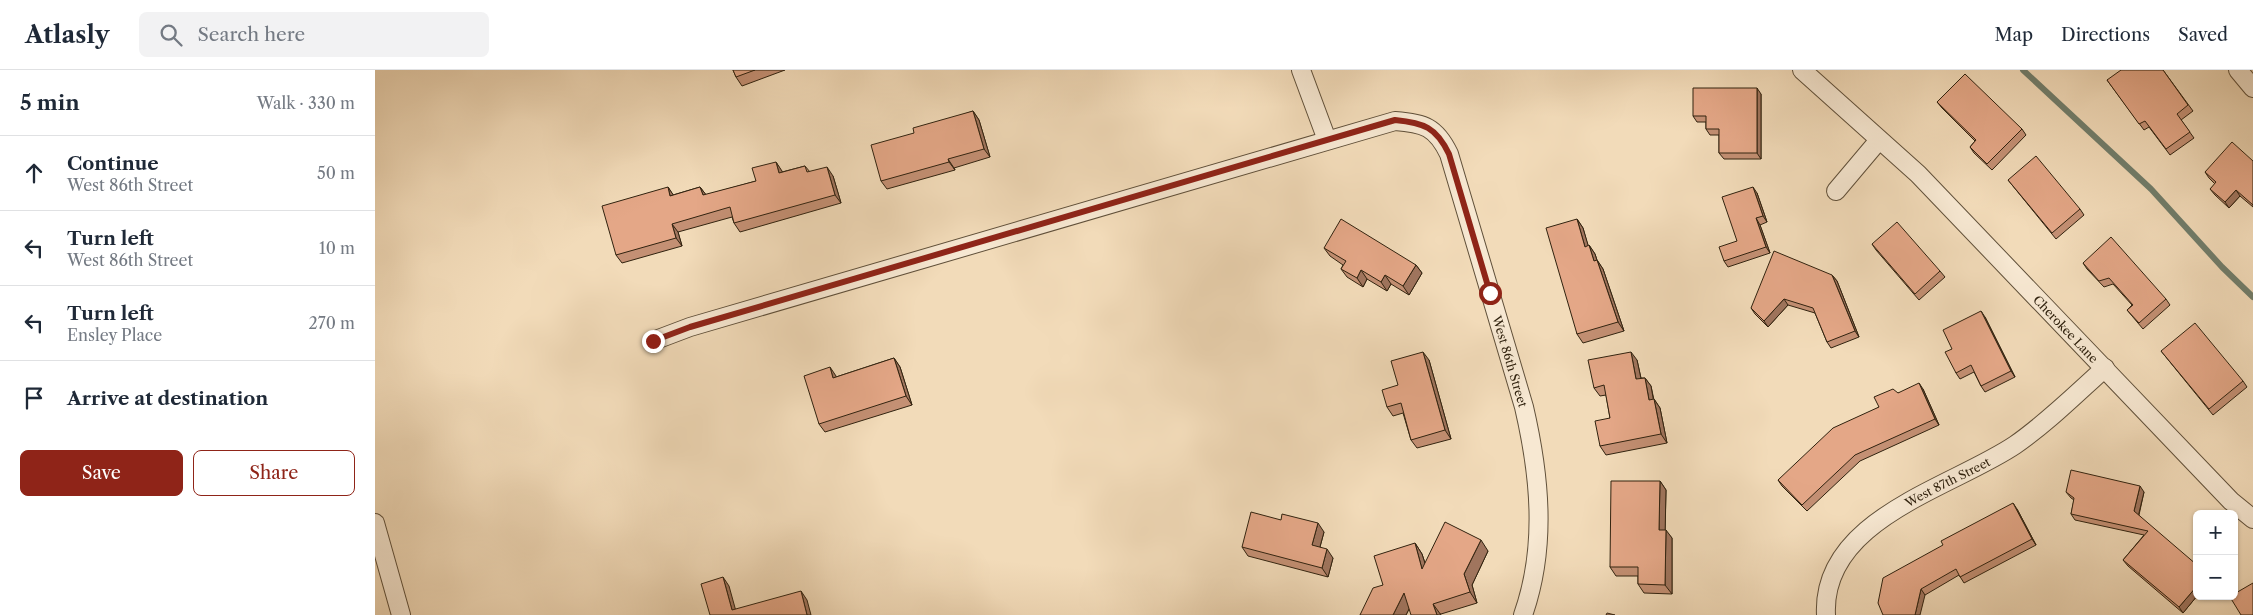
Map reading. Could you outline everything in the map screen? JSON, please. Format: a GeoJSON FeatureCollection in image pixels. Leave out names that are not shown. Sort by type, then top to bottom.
{"type":"FeatureCollection","features":[{"type":"Feature","properties":{"kind":"street"},"geometry":{"type":"LineString","coordinates":[[653,341],[690,327],[1327,140],[1301,70]]}},
{"type":"Feature","properties":{"kind":"street","name":"Cherokee Lane"},"geometry":{"type":"LineString","coordinates":[[1802,70],[1918,174],[2231,501],[2253,519]]}},
{"type":"Feature","properties":{"kind":"street"},"geometry":{"type":"LineString","coordinates":[[2238,70],[2253,88]]}},
{"type":"Feature","properties":{"kind":"street","name":"West 86th Street"},"geometry":{"type":"LineString","coordinates":[[1327,140],[1395,120],[1421,123],[1441,138],[1449,154],[1524,407],[1534,449],[1539,497],[1538,546],[1528,600],[1523,615]]}},
{"type":"Feature","properties":{"kind":"street"},"geometry":{"type":"LineString","coordinates":[[1836,191],[1879,140]]}},
{"type":"Feature","properties":{"kind":"street","name":"West 87th Street"},"geometry":{"type":"LineString","coordinates":[[1826,615],[1825,602],[1833,574],[1845,551],[1868,528],[2015,445],[2105,368]]}},
{"type":"Feature","properties":{"kind":"street"},"geometry":{"type":"LineString","coordinates":[[375,523],[401,615]]}},
{"type":"Feature","properties":{"kind":"building"},"geometry":{"type":"Polygon","coordinates":[[[733,70],[755,70],[736,77],[733,70]]]}},
{"type":"Feature","properties":{"kind":"building"},"geometry":{"type":"Polygon","coordinates":[[[2121,70],[2163,70],[2188,105],[2177,114],[2190,132],[2166,149],[2145,121],[2139,124],[2107,80],[2121,70]]]}},
{"type":"Feature","properties":{"kind":"building"},"geometry":{"type":"Polygon","coordinates":[[[1965,74],[2022,129],[1987,164],[1970,147],[1976,140],[1937,102],[1965,74]]]}},
{"type":"Feature","properties":{"kind":"building"},"geometry":{"type":"Polygon","coordinates":[[[1693,88],[1757,88],[1757,153],[1719,153],[1719,129],[1706,129],[1706,116],[1693,116],[1693,88]]]}},
{"type":"Feature","properties":{"kind":"building"},"geometry":{"type":"Polygon","coordinates":[[[973,111],[984,149],[948,159],[949,162],[881,181],[871,145],[914,133],[913,128],[973,111]]]}},
{"type":"Feature","properties":{"kind":"building"},"geometry":{"type":"Polygon","coordinates":[[[2232,142],[2253,161],[2253,205],[2236,190],[2225,202],[2210,189],[2216,182],[2205,172],[2232,142]]]}},
{"type":"Feature","properties":{"kind":"building"},"geometry":{"type":"Polygon","coordinates":[[[2036,156],[2080,209],[2052,233],[2008,180],[2036,156]]]}},
{"type":"Feature","properties":{"kind":"building"},"geometry":{"type":"Polygon","coordinates":[[[776,162],[779,173],[805,166],[807,172],[827,167],[835,195],[734,223],[730,207],[672,224],[676,238],[616,255],[602,206],[668,187],[670,196],[700,187],[703,195],[756,181],[752,168],[776,162]]]}},
{"type":"Feature","properties":{"kind":"building"},"geometry":{"type":"Polygon","coordinates":[[[1753,187],[1763,216],[1756,218],[1766,247],[1724,261],[1719,247],[1737,241],[1722,197],[1753,187]]]}},
{"type":"Feature","properties":{"kind":"building"},"geometry":{"type":"Polygon","coordinates":[[[1341,219],[1416,265],[1403,286],[1385,275],[1381,282],[1361,270],[1357,278],[1341,269],[1346,261],[1324,248],[1341,219]]]}},
{"type":"Feature","properties":{"kind":"building"},"geometry":{"type":"Polygon","coordinates":[[[1577,219],[1585,247],[1589,245],[1594,261],[1597,260],[1618,322],[1577,334],[1546,228],[1577,219]]]}},
{"type":"Feature","properties":{"kind":"building"},"geometry":{"type":"Polygon","coordinates":[[[1897,222],[1940,271],[1915,294],[1872,244],[1897,222]]]}},
{"type":"Feature","properties":{"kind":"building"},"geometry":{"type":"Polygon","coordinates":[[[2111,237],[2166,299],[2139,323],[2127,310],[2133,305],[2109,278],[2099,281],[2083,263],[2111,237]]]}},
{"type":"Feature","properties":{"kind":"building"},"geometry":{"type":"Polygon","coordinates":[[[1774,251],[1832,275],[1855,331],[1827,342],[1813,308],[1784,299],[1764,321],[1751,308],[1774,251]]]}},
{"type":"Feature","properties":{"kind":"building"},"geometry":{"type":"Polygon","coordinates":[[[1981,311],[2011,371],[1981,386],[1971,365],[1956,373],[1945,352],[1952,349],[1943,330],[1981,311]]]}},
{"type":"Feature","properties":{"kind":"building"},"geometry":{"type":"Polygon","coordinates":[[[2195,323],[2243,381],[2209,409],[2161,351],[2195,323]]]}},
{"type":"Feature","properties":{"kind":"building"},"geometry":{"type":"Polygon","coordinates":[[[1423,352],[1445,430],[1411,440],[1401,403],[1387,407],[1382,390],[1398,385],[1391,361],[1423,352]]]}},
{"type":"Feature","properties":{"kind":"building"},"geometry":{"type":"Polygon","coordinates":[[[1631,352],[1636,379],[1645,378],[1649,400],[1654,399],[1661,434],[1600,446],[1595,421],[1610,418],[1604,385],[1594,388],[1588,360],[1631,352]]]}},
{"type":"Feature","properties":{"kind":"building"},"geometry":{"type":"Polygon","coordinates":[[[894,358],[906,396],[819,424],[804,376],[830,367],[833,378],[894,358]]]}},
{"type":"Feature","properties":{"kind":"building"},"geometry":{"type":"Polygon","coordinates":[[[1919,383],[1935,419],[1855,455],[1802,505],[1778,480],[1833,428],[1879,407],[1874,397],[1893,389],[1898,393],[1919,383]]]}},
{"type":"Feature","properties":{"kind":"building"},"geometry":{"type":"Polygon","coordinates":[[[2071,470],[2140,486],[2134,511],[2193,562],[2193,591],[2179,607],[2123,560],[2148,531],[2071,514],[2074,498],[2066,492],[2071,470]]]}},
{"type":"Feature","properties":{"kind":"building"},"geometry":{"type":"Polygon","coordinates":[[[1611,481],[1660,481],[1659,530],[1666,530],[1665,585],[1638,584],[1638,567],[1610,567],[1611,481]]]}},
{"type":"Feature","properties":{"kind":"building"},"geometry":{"type":"Polygon","coordinates":[[[2013,503],[2032,539],[1960,577],[1956,569],[1921,589],[1915,615],[1883,615],[1878,603],[1883,578],[1943,545],[1941,541],[2013,503]]]}},
{"type":"Feature","properties":{"kind":"building"},"geometry":{"type":"Polygon","coordinates":[[[1251,512],[1281,520],[1282,514],[1318,523],[1312,545],[1327,549],[1322,568],[1242,547],[1251,512]]]}},
{"type":"Feature","properties":{"kind":"building"},"geometry":{"type":"Polygon","coordinates":[[[1445,522],[1481,540],[1464,574],[1470,592],[1433,604],[1437,615],[1411,615],[1404,593],[1393,615],[1360,615],[1373,588],[1383,585],[1374,556],[1415,543],[1422,569],[1445,522]]]}},
{"type":"Feature","properties":{"kind":"building"},"geometry":{"type":"Polygon","coordinates":[[[723,577],[732,610],[801,591],[807,615],[710,615],[701,584],[723,577]]]}},
{"type":"Feature","properties":{"kind":"building"},"geometry":{"type":"Polygon","coordinates":[[[2253,583],[2253,615],[2241,615],[2232,600],[2238,600],[2238,592],[2253,583]]]}},
{"type":"Feature","properties":{"kind":"waterway"},"geometry":{"type":"LineString","coordinates":[[2023,70],[2151,189],[2222,267],[2253,297]]}},
{"type":"Feature","properties":{"kind":"route"},"geometry":{"type":"LineString","coordinates":[[653,341],[690,327],[1395,120],[1421,123],[1441,138],[1449,154],[1490,293]]}}]}
